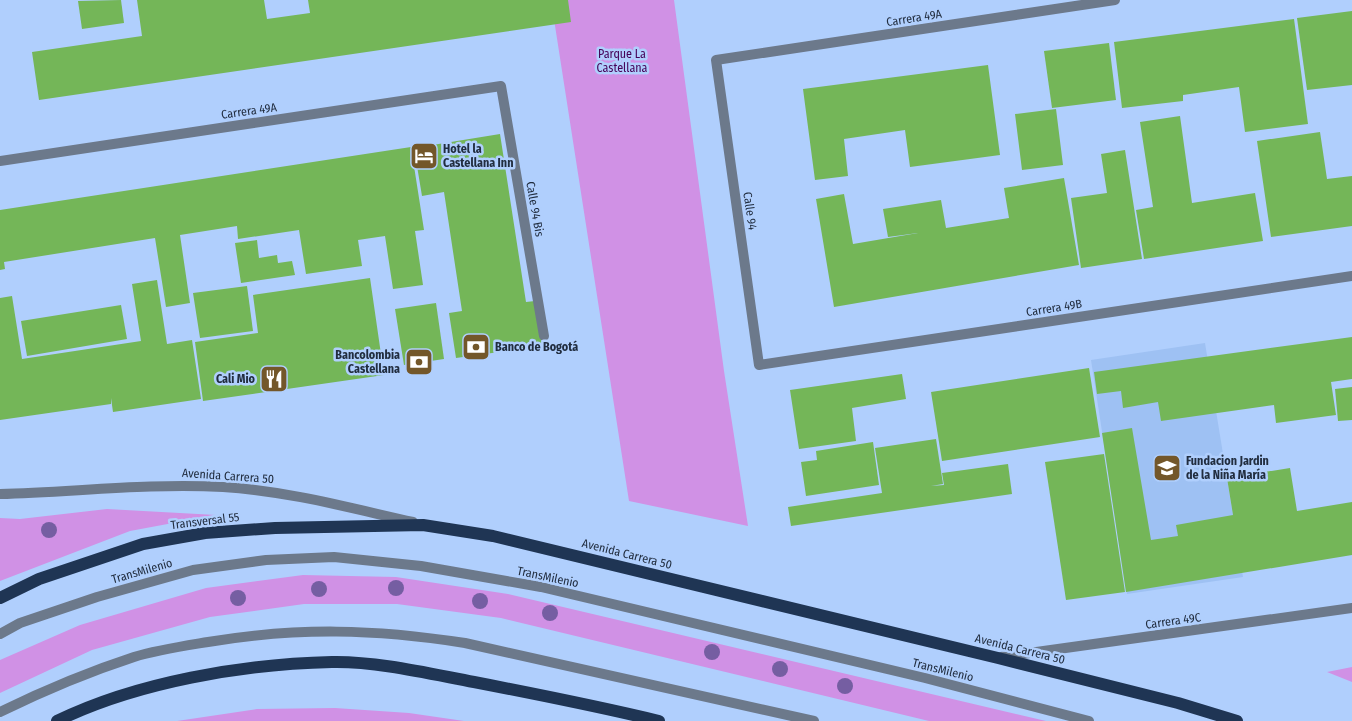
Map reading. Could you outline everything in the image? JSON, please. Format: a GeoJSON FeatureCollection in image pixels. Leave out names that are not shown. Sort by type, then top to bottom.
{"type":"FeatureCollection","features":[{"type":"Feature","properties":{"kind":"main road","name":"Transversal 55"},"geometry":{"type":"LineString","coordinates":[[0,598],[39,579],[143,544],[205,533],[275,528],[423,525]]}},
{"type":"Feature","properties":{"kind":"main road","name":"Avenida Carrera 50"},"geometry":{"type":"LineString","coordinates":[[423,525],[493,536],[998,658],[1178,703],[1237,721]]}},
{"type":"Feature","properties":{"kind":"main road"},"geometry":{"type":"LineString","coordinates":[[57,721],[125,695],[185,680],[262,666],[334,662],[414,670],[600,707],[659,721]]}},
{"type":"Feature","properties":{"kind":"street","name":"Carrera 49A"},"geometry":{"type":"LineString","coordinates":[[716,60],[1115,0]]}},
{"type":"Feature","properties":{"kind":"street","name":"Calle 94"},"geometry":{"type":"LineString","coordinates":[[716,60],[759,365]]}},
{"type":"Feature","properties":{"kind":"street","name":"Carrera 49A"},"geometry":{"type":"LineString","coordinates":[[0,161],[501,86]]}},
{"type":"Feature","properties":{"kind":"street","name":"Calle 94 Bis"},"geometry":{"type":"LineString","coordinates":[[501,86],[544,336]]}},
{"type":"Feature","properties":{"kind":"street","name":"Carrera 49B"},"geometry":{"type":"LineString","coordinates":[[759,365],[1352,276]]}},
{"type":"Feature","properties":{"kind":"street","name":"Avenida Carrera 50"},"geometry":{"type":"LineString","coordinates":[[0,494],[58,493],[141,486],[223,487],[291,494],[423,525]]}},
{"type":"Feature","properties":{"kind":"street","name":"TransMilenio"},"geometry":{"type":"LineString","coordinates":[[0,634],[20,623],[98,597],[193,570],[266,560],[334,557],[421,566],[540,587],[925,678],[1089,721]]}},
{"type":"Feature","properties":{"kind":"street","name":"Carrera 49C"},"geometry":{"type":"LineString","coordinates":[[998,658],[1352,608]]}},
{"type":"Feature","properties":{"kind":"street"},"geometry":{"type":"LineString","coordinates":[[0,712],[38,694],[135,657],[193,644],[262,633],[350,631],[417,636],[465,643],[814,721]]}},
{"type":"Feature","properties":{"kind":"shaded area","name":"Fundacion Jardin de la Niña María"},"geometry":{"type":"Polygon","coordinates":[[[1205,343],[1243,577],[1127,594],[1091,360],[1205,343]]]}},
{"type":"Feature","properties":{"kind":"green space","name":"Parque La Castellana"},"geometry":{"type":"Polygon","coordinates":[[[551,0],[674,0],[724,371],[748,526],[629,501],[551,0]]]}},
{"type":"Feature","properties":{"kind":"green space"},"geometry":{"type":"Polygon","coordinates":[[[107,509],[216,515],[130,531],[0,581],[0,518],[20,519],[107,509]]]}},
{"type":"Feature","properties":{"kind":"green space"},"geometry":{"type":"Polygon","coordinates":[[[303,575],[396,577],[508,594],[1046,721],[929,721],[501,618],[397,604],[304,604],[210,617],[92,650],[0,693],[0,660],[80,625],[206,588],[303,575]]]}},
{"type":"Feature","properties":{"kind":"green space"},"geometry":{"type":"Polygon","coordinates":[[[1352,667],[1352,682],[1327,672],[1352,667]]]}},
{"type":"Feature","properties":{"kind":"green space"},"geometry":{"type":"Polygon","coordinates":[[[335,708],[409,713],[464,721],[177,721],[257,709],[335,708]]]}},
{"type":"Feature","properties":{"kind":"building"},"geometry":{"type":"Polygon","coordinates":[[[121,0],[124,23],[82,29],[78,1],[121,0]]]}},
{"type":"Feature","properties":{"kind":"building"},"geometry":{"type":"Polygon","coordinates":[[[137,0],[264,0],[267,19],[310,13],[308,0],[568,0],[571,22],[39,100],[32,52],[142,36],[137,0]]]}},
{"type":"Feature","properties":{"kind":"building"},"geometry":{"type":"Polygon","coordinates":[[[1352,11],[1352,85],[1307,90],[1297,18],[1352,11]]]}},
{"type":"Feature","properties":{"kind":"building"},"geometry":{"type":"Polygon","coordinates":[[[1294,19],[1308,124],[1245,132],[1239,87],[1183,95],[1183,101],[1122,108],[1114,42],[1294,19]]]}},
{"type":"Feature","properties":{"kind":"building"},"geometry":{"type":"Polygon","coordinates":[[[1109,43],[1116,100],[1052,108],[1044,51],[1109,43]]]}},
{"type":"Feature","properties":{"kind":"building"},"geometry":{"type":"Polygon","coordinates":[[[988,65],[1000,155],[910,167],[905,130],[844,139],[848,176],[815,180],[803,89],[988,65]]]}},
{"type":"Feature","properties":{"kind":"building"},"geometry":{"type":"Polygon","coordinates":[[[1056,109],[1063,165],[1022,170],[1015,114],[1056,109]]]}},
{"type":"Feature","properties":{"kind":"building"},"geometry":{"type":"Polygon","coordinates":[[[1180,116],[1192,203],[1255,193],[1263,241],[1144,259],[1136,210],[1153,207],[1140,122],[1180,116]]]}},
{"type":"Feature","properties":{"kind":"building"},"geometry":{"type":"Polygon","coordinates":[[[1320,132],[1327,179],[1352,176],[1352,226],[1271,237],[1257,141],[1320,132]]]}},
{"type":"Feature","properties":{"kind":"building"},"geometry":{"type":"Polygon","coordinates":[[[500,134],[526,302],[535,301],[542,346],[456,358],[449,313],[462,311],[444,192],[422,196],[414,148],[500,134]]]}},
{"type":"Feature","properties":{"kind":"building"},"geometry":{"type":"Polygon","coordinates":[[[411,147],[424,230],[415,231],[423,285],[393,289],[385,236],[358,240],[362,266],[306,274],[299,230],[238,239],[237,226],[180,235],[190,303],[166,307],[155,238],[4,262],[5,269],[0,270],[0,210],[411,147]]]}},
{"type":"Feature","properties":{"kind":"building"},"geometry":{"type":"Polygon","coordinates":[[[1125,150],[1142,259],[1081,268],[1071,198],[1107,193],[1101,154],[1125,150]]]}},
{"type":"Feature","properties":{"kind":"building"},"geometry":{"type":"Polygon","coordinates":[[[1064,178],[1079,265],[834,307],[816,199],[844,194],[853,244],[918,233],[888,237],[883,209],[941,200],[946,228],[1009,218],[1004,188],[1064,178]]]}},
{"type":"Feature","properties":{"kind":"building"},"geometry":{"type":"Polygon","coordinates":[[[257,240],[259,258],[277,255],[278,263],[292,261],[295,275],[241,283],[235,243],[257,240]]]}},
{"type":"Feature","properties":{"kind":"building"},"geometry":{"type":"Polygon","coordinates":[[[370,278],[384,375],[203,401],[195,342],[258,333],[253,295],[370,278]]]}},
{"type":"Feature","properties":{"kind":"building"},"geometry":{"type":"Polygon","coordinates":[[[157,280],[167,344],[192,340],[201,399],[113,412],[111,398],[111,404],[0,420],[0,298],[12,296],[22,359],[141,341],[132,284],[157,280]]]}},
{"type":"Feature","properties":{"kind":"building"},"geometry":{"type":"Polygon","coordinates":[[[247,286],[253,331],[200,338],[193,293],[247,286]]]}},
{"type":"Feature","properties":{"kind":"building"},"geometry":{"type":"Polygon","coordinates":[[[436,303],[444,359],[404,365],[395,309],[436,303]]]}},
{"type":"Feature","properties":{"kind":"building"},"geometry":{"type":"Polygon","coordinates":[[[121,305],[127,339],[27,356],[21,321],[121,305]]]}},
{"type":"Feature","properties":{"kind":"building"},"geometry":{"type":"Polygon","coordinates":[[[1352,337],[1352,379],[1331,382],[1336,415],[1276,423],[1274,405],[1161,421],[1158,402],[1123,408],[1121,391],[1097,394],[1094,372],[1352,337]]]}},
{"type":"Feature","properties":{"kind":"building"},"geometry":{"type":"Polygon","coordinates":[[[1089,368],[1100,437],[942,461],[931,392],[1089,368]]]}},
{"type":"Feature","properties":{"kind":"building"},"geometry":{"type":"Polygon","coordinates":[[[902,374],[906,399],[852,408],[856,441],[799,449],[790,390],[902,374]]]}},
{"type":"Feature","properties":{"kind":"building"},"geometry":{"type":"Polygon","coordinates":[[[1352,387],[1352,420],[1338,421],[1335,389],[1352,387]]]}},
{"type":"Feature","properties":{"kind":"building"},"geometry":{"type":"Polygon","coordinates":[[[1132,428],[1151,540],[1178,536],[1176,525],[1233,515],[1227,478],[1290,468],[1297,511],[1352,502],[1352,555],[1126,592],[1102,433],[1132,428]]]}},
{"type":"Feature","properties":{"kind":"building"},"geometry":{"type":"Polygon","coordinates":[[[936,439],[943,484],[931,486],[944,485],[942,473],[1008,464],[1012,494],[791,526],[788,507],[882,493],[875,448],[936,439]]]}},
{"type":"Feature","properties":{"kind":"building"},"geometry":{"type":"Polygon","coordinates":[[[873,442],[879,485],[806,496],[801,462],[817,460],[816,451],[873,442]]]}},
{"type":"Feature","properties":{"kind":"building"},"geometry":{"type":"Polygon","coordinates":[[[1104,454],[1125,592],[1066,600],[1045,462],[1104,454]]]}},
{"type":"Feature","properties":{"kind":"place","name":"Hotel la Castellana Inn"},"geometry":{"type":"Point","coordinates":[424,156]}},
{"type":"Feature","properties":{"kind":"place","name":"Banco de Bogotá"},"geometry":{"type":"Point","coordinates":[476,347]}},
{"type":"Feature","properties":{"kind":"place","name":"Bancolombia Castellana"},"geometry":{"type":"Point","coordinates":[419,362]}},
{"type":"Feature","properties":{"kind":"place","name":"Cali Mio"},"geometry":{"type":"Point","coordinates":[274,379]}},
{"type":"Feature","properties":{"kind":"place","name":"Fundacion Jardin de la Niña María"},"geometry":{"type":"Point","coordinates":[1167,468]}}]}
